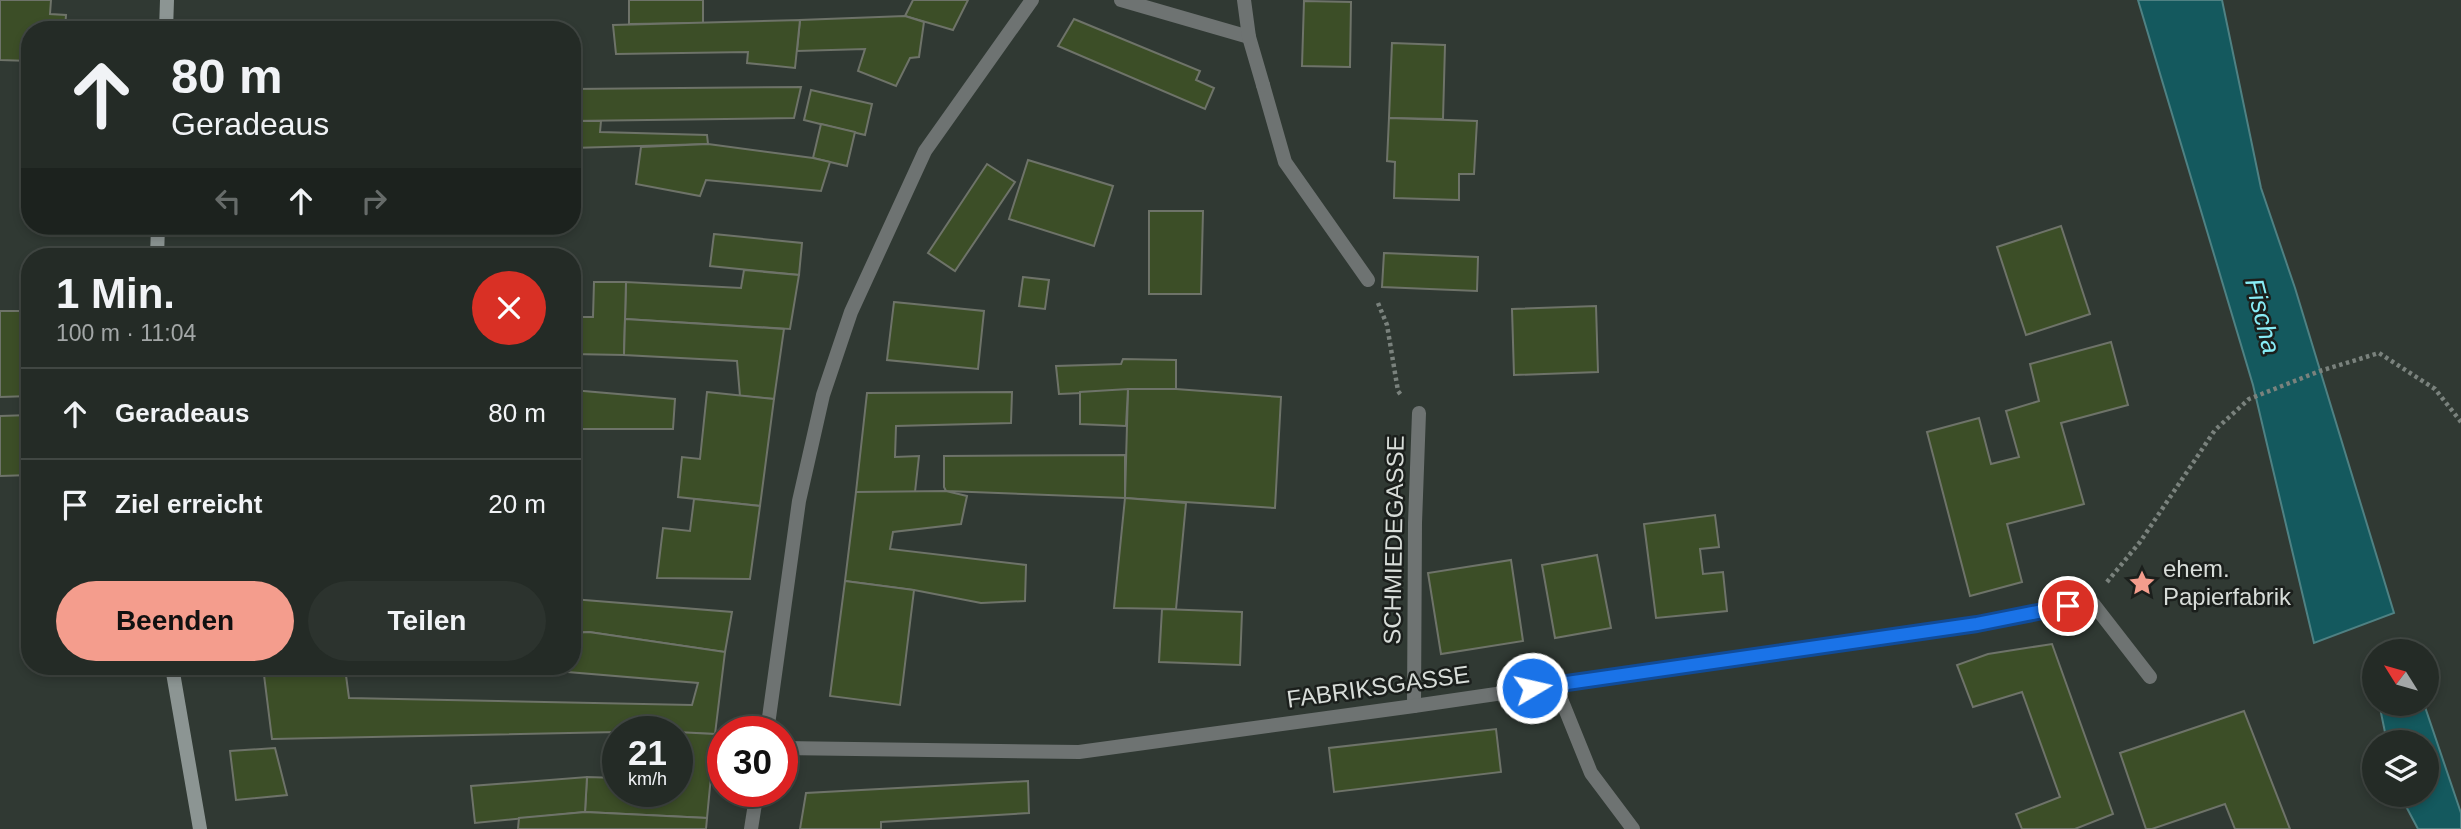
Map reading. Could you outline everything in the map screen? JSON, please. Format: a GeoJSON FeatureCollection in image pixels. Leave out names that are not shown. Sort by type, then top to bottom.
{"type":"FeatureCollection","features":[{"type":"Feature","properties":{"kind":"main road"},"geometry":{"type":"LineString","coordinates":[[166,21],[167,0]]}},
{"type":"Feature","properties":{"kind":"main road"},"geometry":{"type":"LineString","coordinates":[[173,675],[200,829]]}},
{"type":"Feature","properties":{"kind":"street"},"geometry":{"type":"LineString","coordinates":[[769,716],[799,501],[823,395],[851,312],[925,151],[1032,0]]}},
{"type":"Feature","properties":{"kind":"street"},"geometry":{"type":"LineString","coordinates":[[1121,0],[1250,37]]}},
{"type":"Feature","properties":{"kind":"street"},"geometry":{"type":"LineString","coordinates":[[1244,0],[1250,37],[1285,162],[1368,279]]}},
{"type":"Feature","properties":{"kind":"street","name":"SCHMIEDEGASSE"},"geometry":{"type":"LineString","coordinates":[[1414,706],[1415,523],[1419,413]]}},
{"type":"Feature","properties":{"kind":"street"},"geometry":{"type":"LineString","coordinates":[[2091,601],[2150,677]]}},
{"type":"Feature","properties":{"kind":"street","name":"FABRIKSGASSE"},"geometry":{"type":"LineString","coordinates":[[798,748],[1079,752],[1977,624],[2091,601]]}},
{"type":"Feature","properties":{"kind":"street"},"geometry":{"type":"LineString","coordinates":[[1555,684],[1591,773],[1633,829]]}},
{"type":"Feature","properties":{"kind":"street"},"geometry":{"type":"LineString","coordinates":[[751,829],[754,807]]}},
{"type":"Feature","properties":{"kind":"path","name":"SCHMIEDEGASSE"},"geometry":{"type":"LineString","coordinates":[[1368,279],[1387,324],[1398,391],[1419,413]]}},
{"type":"Feature","properties":{"kind":"path"},"geometry":{"type":"LineString","coordinates":[[2091,601],[2140,542],[2215,430],[2249,400],[2320,371],[2379,353],[2435,389],[2461,422]]}},
{"type":"Feature","properties":{"kind":"water","name":"Fischa"},"geometry":{"type":"Polygon","coordinates":[[[2138,0],[2222,0],[2261,188],[2295,288],[2394,613],[2314,643],[2253,385],[2138,0]]]}},
{"type":"Feature","properties":{"kind":"water"},"geometry":{"type":"Polygon","coordinates":[[[2382,716],[2428,716],[2433,730],[2385,730],[2382,716]]]}},
{"type":"Feature","properties":{"kind":"water"},"geometry":{"type":"Polygon","coordinates":[[[2439,748],[2461,813],[2461,829],[2418,829],[2406,807],[2439,807],[2439,748]]]}},
{"type":"Feature","properties":{"kind":"building"},"geometry":{"type":"Polygon","coordinates":[[[0,0],[51,0],[50,14],[66,15],[66,21],[21,21],[21,61],[0,60],[0,0]]]}},
{"type":"Feature","properties":{"kind":"building"},"geometry":{"type":"Polygon","coordinates":[[[629,0],[703,0],[703,23],[629,24],[629,0]]]}},
{"type":"Feature","properties":{"kind":"building"},"geometry":{"type":"Polygon","coordinates":[[[913,0],[968,0],[953,30],[905,16],[913,0]]]}},
{"type":"Feature","properties":{"kind":"building"},"geometry":{"type":"Polygon","coordinates":[[[1304,1],[1351,2],[1350,67],[1302,66],[1304,1]]]}},
{"type":"Feature","properties":{"kind":"building"},"geometry":{"type":"Polygon","coordinates":[[[905,16],[924,22],[919,57],[910,58],[896,86],[858,71],[865,49],[797,51],[800,20],[905,16]]]}},
{"type":"Feature","properties":{"kind":"building"},"geometry":{"type":"Polygon","coordinates":[[[1074,19],[1200,71],[1196,80],[1214,88],[1205,109],[1058,46],[1074,19]]]}},
{"type":"Feature","properties":{"kind":"building"},"geometry":{"type":"Polygon","coordinates":[[[800,20],[795,68],[747,63],[748,52],[616,54],[613,25],[800,20]]]}},
{"type":"Feature","properties":{"kind":"building"},"geometry":{"type":"Polygon","coordinates":[[[1392,43],[1445,45],[1443,119],[1389,118],[1392,43]]]}},
{"type":"Feature","properties":{"kind":"building"},"geometry":{"type":"Polygon","coordinates":[[[801,87],[794,118],[581,121],[581,89],[801,87]]]}},
{"type":"Feature","properties":{"kind":"building"},"geometry":{"type":"Polygon","coordinates":[[[811,90],[872,104],[865,135],[804,120],[811,90]]]}},
{"type":"Feature","properties":{"kind":"building"},"geometry":{"type":"Polygon","coordinates":[[[1389,118],[1477,121],[1474,174],[1459,174],[1459,200],[1394,198],[1395,162],[1387,161],[1389,118]]]}},
{"type":"Feature","properties":{"kind":"building"},"geometry":{"type":"Polygon","coordinates":[[[581,121],[601,121],[600,132],[707,135],[708,144],[581,148],[581,121]]]}},
{"type":"Feature","properties":{"kind":"building"},"geometry":{"type":"Polygon","coordinates":[[[821,124],[855,132],[847,166],[813,158],[821,124]]]}},
{"type":"Feature","properties":{"kind":"building"},"geometry":{"type":"Polygon","coordinates":[[[708,144],[830,162],[821,191],[706,180],[700,196],[636,184],[641,147],[708,144]]]}},
{"type":"Feature","properties":{"kind":"building"},"geometry":{"type":"Polygon","coordinates":[[[1028,160],[1113,186],[1094,246],[1009,219],[1028,160]]]}},
{"type":"Feature","properties":{"kind":"building"},"geometry":{"type":"Polygon","coordinates":[[[987,164],[1015,182],[955,271],[928,253],[987,164]]]}},
{"type":"Feature","properties":{"kind":"building"},"geometry":{"type":"Polygon","coordinates":[[[1149,211],[1203,211],[1201,294],[1149,294],[1149,211]]]}},
{"type":"Feature","properties":{"kind":"building"},"geometry":{"type":"Polygon","coordinates":[[[2061,226],[2090,314],[2026,335],[1997,247],[2061,226]]]}},
{"type":"Feature","properties":{"kind":"building"},"geometry":{"type":"Polygon","coordinates":[[[714,234],[802,243],[799,275],[710,266],[714,234]]]}},
{"type":"Feature","properties":{"kind":"building"},"geometry":{"type":"Polygon","coordinates":[[[1384,253],[1478,257],[1477,291],[1382,287],[1384,253]]]}},
{"type":"Feature","properties":{"kind":"building"},"geometry":{"type":"Polygon","coordinates":[[[744,270],[799,275],[790,329],[625,319],[626,282],[741,288],[744,270]]]}},
{"type":"Feature","properties":{"kind":"building"},"geometry":{"type":"Polygon","coordinates":[[[1023,277],[1049,280],[1045,309],[1019,306],[1023,277]]]}},
{"type":"Feature","properties":{"kind":"building"},"geometry":{"type":"Polygon","coordinates":[[[594,282],[626,282],[624,355],[581,354],[581,317],[593,317],[594,282]]]}},
{"type":"Feature","properties":{"kind":"building"},"geometry":{"type":"Polygon","coordinates":[[[894,302],[984,311],[978,369],[887,360],[894,302]]]}},
{"type":"Feature","properties":{"kind":"building"},"geometry":{"type":"Polygon","coordinates":[[[1596,306],[1598,372],[1514,375],[1512,309],[1596,306]]]}},
{"type":"Feature","properties":{"kind":"building"},"geometry":{"type":"Polygon","coordinates":[[[0,311],[21,311],[21,396],[0,397],[0,311]]]}},
{"type":"Feature","properties":{"kind":"building"},"geometry":{"type":"Polygon","coordinates":[[[625,319],[784,329],[774,399],[740,396],[737,361],[624,355],[625,319]]]}},
{"type":"Feature","properties":{"kind":"building"},"geometry":{"type":"Polygon","coordinates":[[[2111,342],[2128,405],[2061,423],[2084,504],[2007,524],[2022,582],[1970,596],[1927,432],[1979,418],[1991,464],[2019,457],[2006,411],[2039,401],[2030,364],[2111,342]]]}},
{"type":"Feature","properties":{"kind":"building"},"geometry":{"type":"Polygon","coordinates":[[[1123,359],[1176,360],[1176,389],[1059,394],[1056,366],[1121,364],[1123,359]]]}},
{"type":"Feature","properties":{"kind":"building"},"geometry":{"type":"Polygon","coordinates":[[[1128,389],[1176,389],[1281,397],[1275,508],[1125,498],[1128,389]]]}},
{"type":"Feature","properties":{"kind":"building"},"geometry":{"type":"Polygon","coordinates":[[[1128,389],[1126,426],[1080,424],[1080,392],[1128,389]]]}},
{"type":"Feature","properties":{"kind":"building"},"geometry":{"type":"Polygon","coordinates":[[[581,391],[675,399],[673,429],[581,429],[581,391]]]}},
{"type":"Feature","properties":{"kind":"building"},"geometry":{"type":"Polygon","coordinates":[[[707,392],[774,399],[760,506],[678,497],[682,457],[700,459],[707,392]]]}},
{"type":"Feature","properties":{"kind":"building"},"geometry":{"type":"Polygon","coordinates":[[[1012,392],[1011,423],[896,426],[895,457],[919,456],[915,492],[856,492],[867,393],[1012,392]]]}},
{"type":"Feature","properties":{"kind":"building"},"geometry":{"type":"Polygon","coordinates":[[[21,415],[21,475],[0,476],[0,416],[21,415]]]}},
{"type":"Feature","properties":{"kind":"building"},"geometry":{"type":"Polygon","coordinates":[[[1125,455],[1125,498],[946,491],[944,487],[944,456],[1125,455]]]}},
{"type":"Feature","properties":{"kind":"building"},"geometry":{"type":"Polygon","coordinates":[[[946,491],[967,496],[961,524],[893,532],[890,549],[1026,565],[1025,601],[981,603],[914,590],[845,581],[856,492],[946,491]]]}},
{"type":"Feature","properties":{"kind":"building"},"geometry":{"type":"Polygon","coordinates":[[[1125,498],[1186,503],[1176,609],[1114,608],[1125,498]]]}},
{"type":"Feature","properties":{"kind":"building"},"geometry":{"type":"Polygon","coordinates":[[[694,499],[760,506],[750,579],[657,578],[663,528],[690,531],[694,499]]]}},
{"type":"Feature","properties":{"kind":"building"},"geometry":{"type":"Polygon","coordinates":[[[1715,515],[1719,547],[1700,549],[1703,574],[1723,572],[1727,611],[1656,618],[1644,524],[1715,515]]]}},
{"type":"Feature","properties":{"kind":"building"},"geometry":{"type":"Polygon","coordinates":[[[1597,555],[1611,628],[1555,638],[1542,565],[1597,555]]]}},
{"type":"Feature","properties":{"kind":"building"},"geometry":{"type":"Polygon","coordinates":[[[1511,560],[1523,641],[1441,654],[1428,573],[1511,560]]]}},
{"type":"Feature","properties":{"kind":"building"},"geometry":{"type":"Polygon","coordinates":[[[845,581],[914,590],[900,705],[830,696],[845,581]]]}},
{"type":"Feature","properties":{"kind":"building"},"geometry":{"type":"Polygon","coordinates":[[[581,600],[732,612],[725,652],[581,632],[581,600]]]}},
{"type":"Feature","properties":{"kind":"building"},"geometry":{"type":"Polygon","coordinates":[[[1162,609],[1242,612],[1240,665],[1159,662],[1162,609]]]}},
{"type":"Feature","properties":{"kind":"building"},"geometry":{"type":"Polygon","coordinates":[[[581,632],[725,652],[717,716],[707,716],[707,734],[693,734],[693,716],[602,716],[602,732],[272,739],[264,675],[346,675],[349,698],[692,705],[698,683],[581,673],[581,632]]]}},
{"type":"Feature","properties":{"kind":"building"},"geometry":{"type":"Polygon","coordinates":[[[2052,644],[2113,814],[2075,829],[2022,829],[2016,814],[2060,797],[2022,692],[1973,707],[1957,665],[1988,654],[2052,644]]]}},
{"type":"Feature","properties":{"kind":"building"},"geometry":{"type":"Polygon","coordinates":[[[2244,711],[2290,829],[2235,829],[2225,804],[2146,829],[2120,753],[2244,711]]]}},
{"type":"Feature","properties":{"kind":"building"},"geometry":{"type":"Polygon","coordinates":[[[1496,729],[1501,772],[1334,792],[1329,748],[1496,729]]]}},
{"type":"Feature","properties":{"kind":"building"},"geometry":{"type":"Polygon","coordinates":[[[693,733],[707,734],[707,818],[585,812],[587,777],[602,777],[602,807],[693,807],[693,733]]]}},
{"type":"Feature","properties":{"kind":"building"},"geometry":{"type":"Polygon","coordinates":[[[275,748],[287,795],[236,800],[230,751],[275,748]]]}},
{"type":"Feature","properties":{"kind":"building"},"geometry":{"type":"Polygon","coordinates":[[[587,777],[585,812],[475,823],[471,786],[587,777]]]}},
{"type":"Feature","properties":{"kind":"building"},"geometry":{"type":"Polygon","coordinates":[[[1028,781],[1029,813],[881,822],[881,829],[800,829],[806,793],[1028,781]]]}},
{"type":"Feature","properties":{"kind":"building"},"geometry":{"type":"Polygon","coordinates":[[[585,812],[707,818],[706,829],[518,829],[519,818],[585,812]]]}},
{"type":"Feature","properties":{"kind":"place","name":"ehem. Papierfabrik"},"geometry":{"type":"Point","coordinates":[2142,583]}},
{"type":"Feature","properties":{"kind":"route"},"geometry":{"type":"LineString","coordinates":[[1532,688],[1977,624],[2068,606]]}}]}
